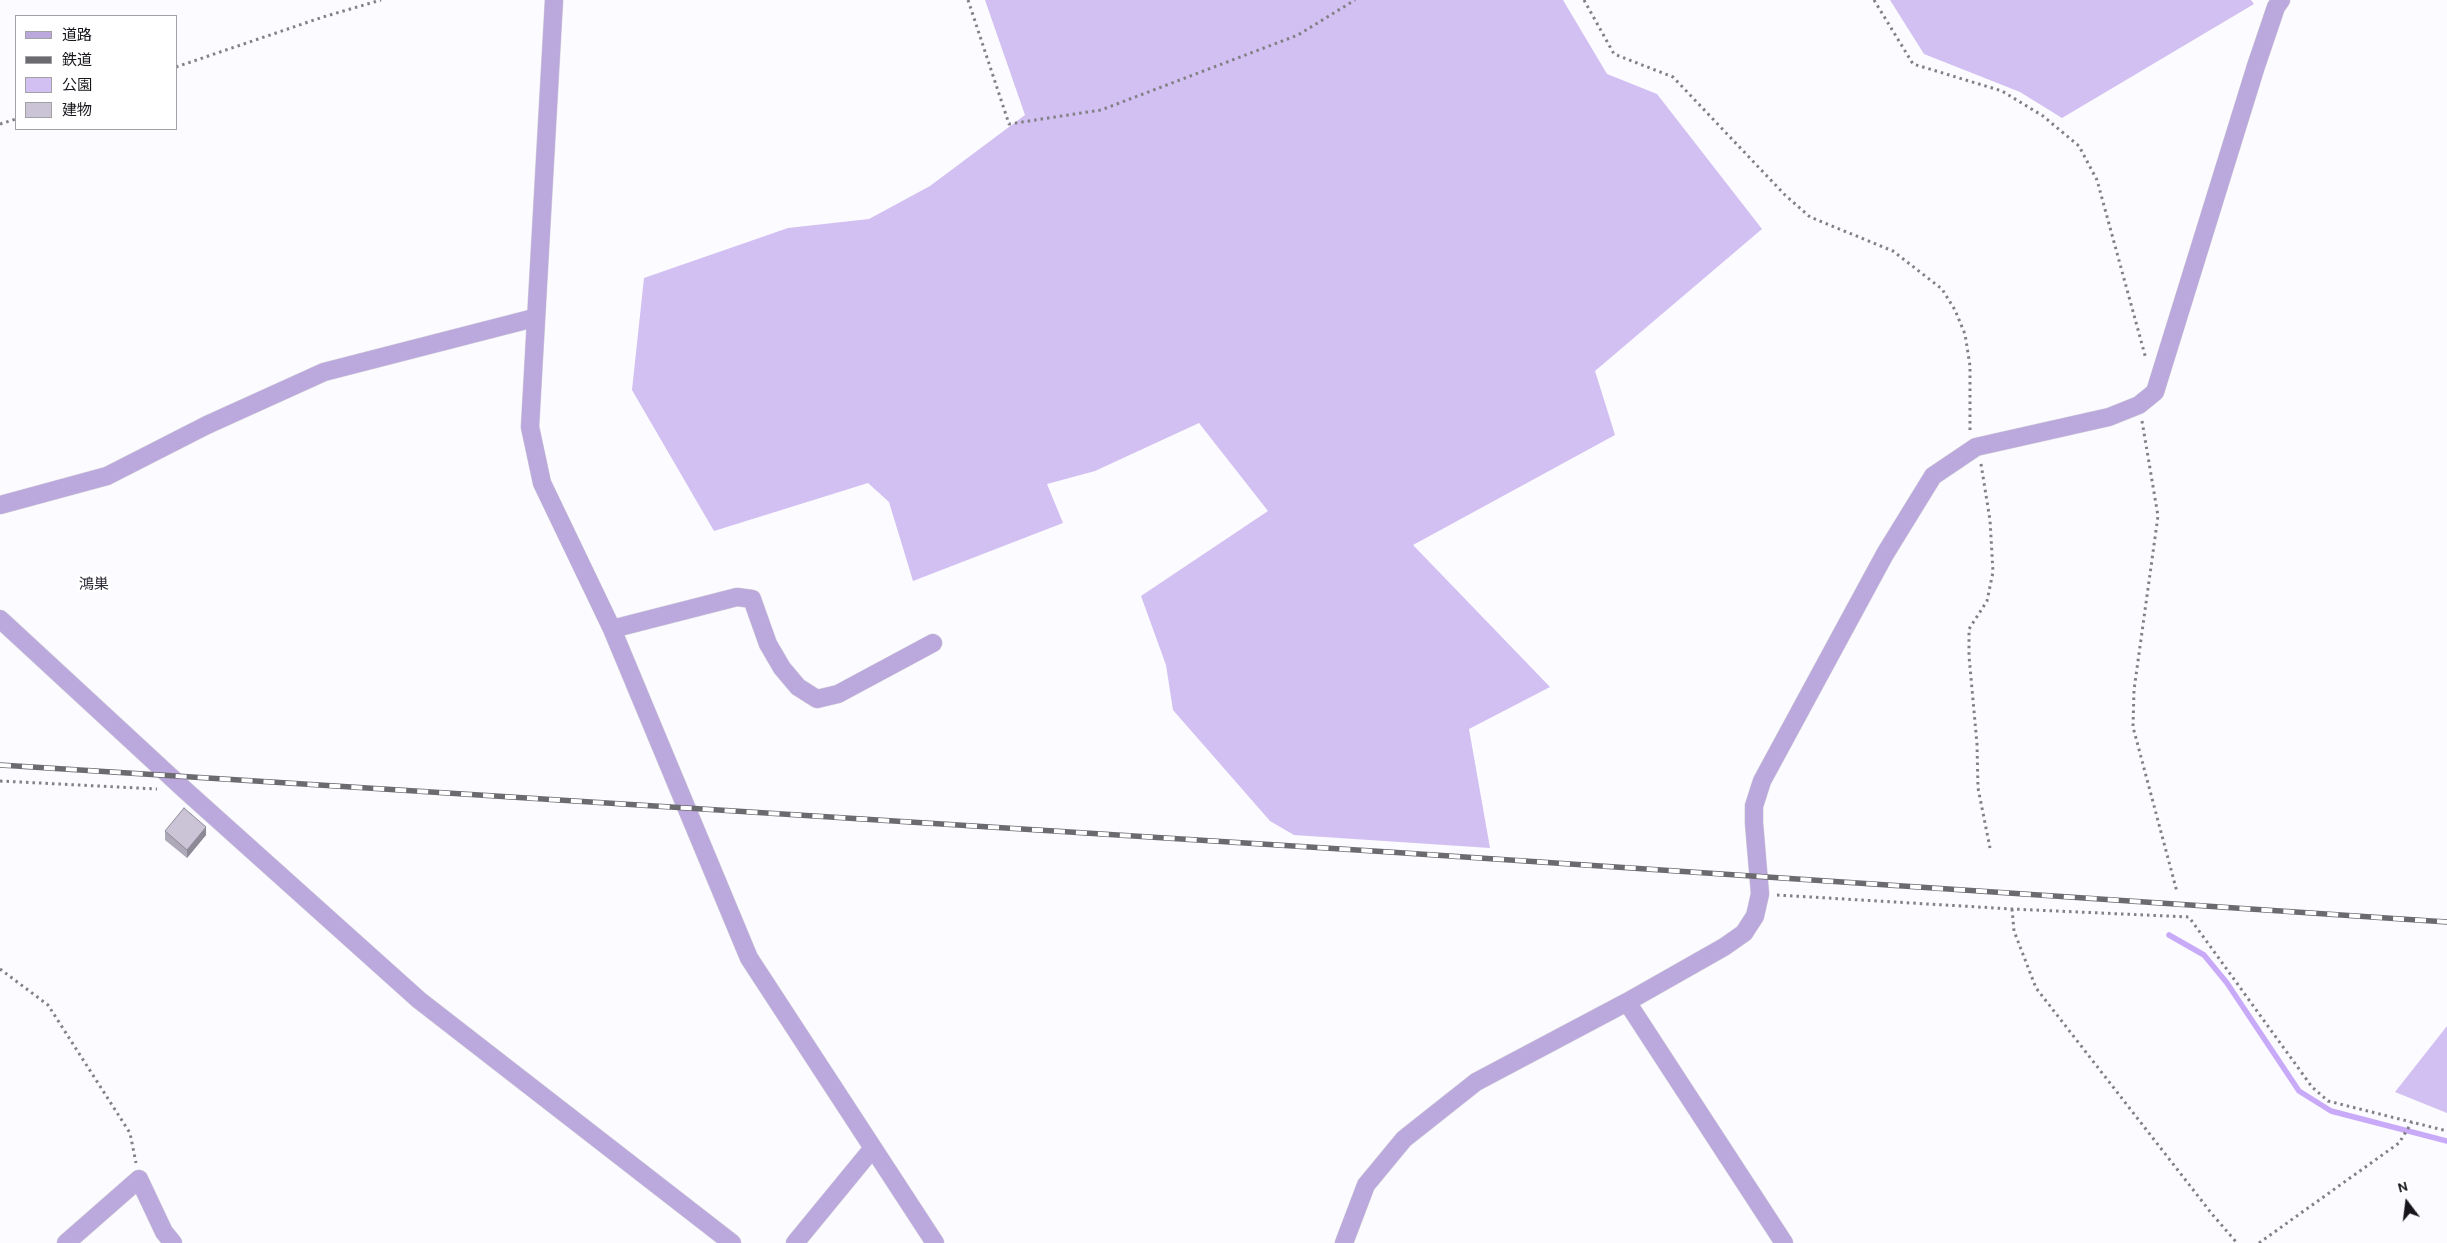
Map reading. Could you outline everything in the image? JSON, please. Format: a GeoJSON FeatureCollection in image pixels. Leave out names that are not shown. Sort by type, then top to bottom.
{"type":"FeatureCollection","features":[{"type":"Feature","properties":{"kind":"street"},"geometry":{"type":"LineString","coordinates":[[554,0],[534,318],[530,427],[542,483],[612,629],[748,958],[935,1243]]}},
{"type":"Feature","properties":{"kind":"street"},"geometry":{"type":"LineString","coordinates":[[1344,1243],[1366,1185],[1404,1139],[1476,1082],[1627,1002],[1724,947],[1744,933],[1755,916],[1760,894],[1754,806],[1762,781],[1886,554],[1933,476],[1976,447],[2109,417],[2139,406],[2155,392],[2256,66],[2276,7],[2281,0]]}},
{"type":"Feature","properties":{"kind":"street"},"geometry":{"type":"LineString","coordinates":[[0,505],[107,476],[207,425],[324,372],[534,318]]}},
{"type":"Feature","properties":{"kind":"street"},"geometry":{"type":"LineString","coordinates":[[612,629],[737,597],[752,599],[768,644],[782,668],[798,687],[817,699],[838,694],[933,643]]}},
{"type":"Feature","properties":{"kind":"street"},"geometry":{"type":"LineString","coordinates":[[0,619],[185,790],[419,1000],[732,1243]]}},
{"type":"Feature","properties":{"kind":"street"},"geometry":{"type":"LineString","coordinates":[[1627,1002],[1784,1243]]}},
{"type":"Feature","properties":{"kind":"street"},"geometry":{"type":"LineString","coordinates":[[795,1243],[873,1148]]}},
{"type":"Feature","properties":{"kind":"street"},"geometry":{"type":"LineString","coordinates":[[66,1243],[139,1179],[164,1232],[173,1243]]}},
{"type":"Feature","properties":{"kind":"path"},"geometry":{"type":"LineString","coordinates":[[178,66],[381,0]]}},
{"type":"Feature","properties":{"kind":"path"},"geometry":{"type":"LineString","coordinates":[[968,0],[1009,124],[1101,110],[1298,35],[1355,0]]}},
{"type":"Feature","properties":{"kind":"path"},"geometry":{"type":"LineString","coordinates":[[1584,0],[1614,54],[1673,77],[1785,196],[1810,217],[1893,251],[1942,289],[1955,310],[1965,334],[1970,366],[1970,435],[1976,447],[1984,474],[1990,520],[1992,572],[1987,601],[1969,629],[1968,656],[1977,744],[1978,788],[1990,848]]}},
{"type":"Feature","properties":{"kind":"path"},"geometry":{"type":"LineString","coordinates":[[1874,0],[1913,64],[2002,91],[2043,116],[2079,146],[2097,180],[2147,363]]}},
{"type":"Feature","properties":{"kind":"path"},"geometry":{"type":"LineString","coordinates":[[0,124],[15,119]]}},
{"type":"Feature","properties":{"kind":"path"},"geometry":{"type":"LineString","coordinates":[[2139,406],[2158,516],[2134,690],[2132,727],[2177,892]]}},
{"type":"Feature","properties":{"kind":"path"},"geometry":{"type":"LineString","coordinates":[[0,780],[185,790]]}},
{"type":"Feature","properties":{"kind":"path"},"geometry":{"type":"LineString","coordinates":[[1760,894],[2189,917],[2312,1087],[2328,1101],[2447,1131]]}},
{"type":"Feature","properties":{"kind":"path"},"geometry":{"type":"LineString","coordinates":[[2012,909],[2014,931],[2036,988],[2237,1243]]}},
{"type":"Feature","properties":{"kind":"path"},"geometry":{"type":"LineString","coordinates":[[0,969],[48,1005],[130,1133],[139,1179]]}},
{"type":"Feature","properties":{"kind":"path"},"geometry":{"type":"LineString","coordinates":[[2259,1243],[2400,1143],[2412,1122]]}},
{"type":"Feature","properties":{"kind":"green space"},"geometry":{"type":"Polygon","coordinates":[[[985,0],[1563,0],[1607,74],[1657,94],[1762,229],[1595,371],[1615,435],[1413,545],[1550,687],[1469,729],[1490,848],[1294,835],[1270,821],[1173,710],[1166,665],[1141,596],[1268,511],[1199,423],[1095,471],[1047,484],[1063,523],[913,581],[889,502],[868,483],[714,531],[632,390],[644,278],[788,228],[869,219],[930,186],[1025,115],[985,0]]]}},
{"type":"Feature","properties":{"kind":"green space"},"geometry":{"type":"Polygon","coordinates":[[[1890,0],[2251,0],[2254,4],[2062,118],[2020,92],[1924,54],[1890,0]]]}},
{"type":"Feature","properties":{"kind":"green space"},"geometry":{"type":"Polygon","coordinates":[[[2447,1026],[2447,1113],[2395,1092],[2447,1026]]]}},
{"type":"Feature","properties":{"kind":"building"},"geometry":{"type":"Polygon","coordinates":[[[184,808],[206,827],[187,850],[165,831],[184,808]]]}},
{"type":"Feature","properties":{"kind":"waterway"},"geometry":{"type":"LineString","coordinates":[[2169,935],[2204,955],[2227,983],[2299,1091],[2331,1111],[2447,1141]]}},
{"type":"Feature","properties":{"kind":"railway"},"geometry":{"type":"LineString","coordinates":[[0,765],[1389,852],[2447,922]]}},
{"type":"Feature","properties":{"kind":"district","name":"鴻巣"},"geometry":{"type":"Point","coordinates":[94,586]}}]}
